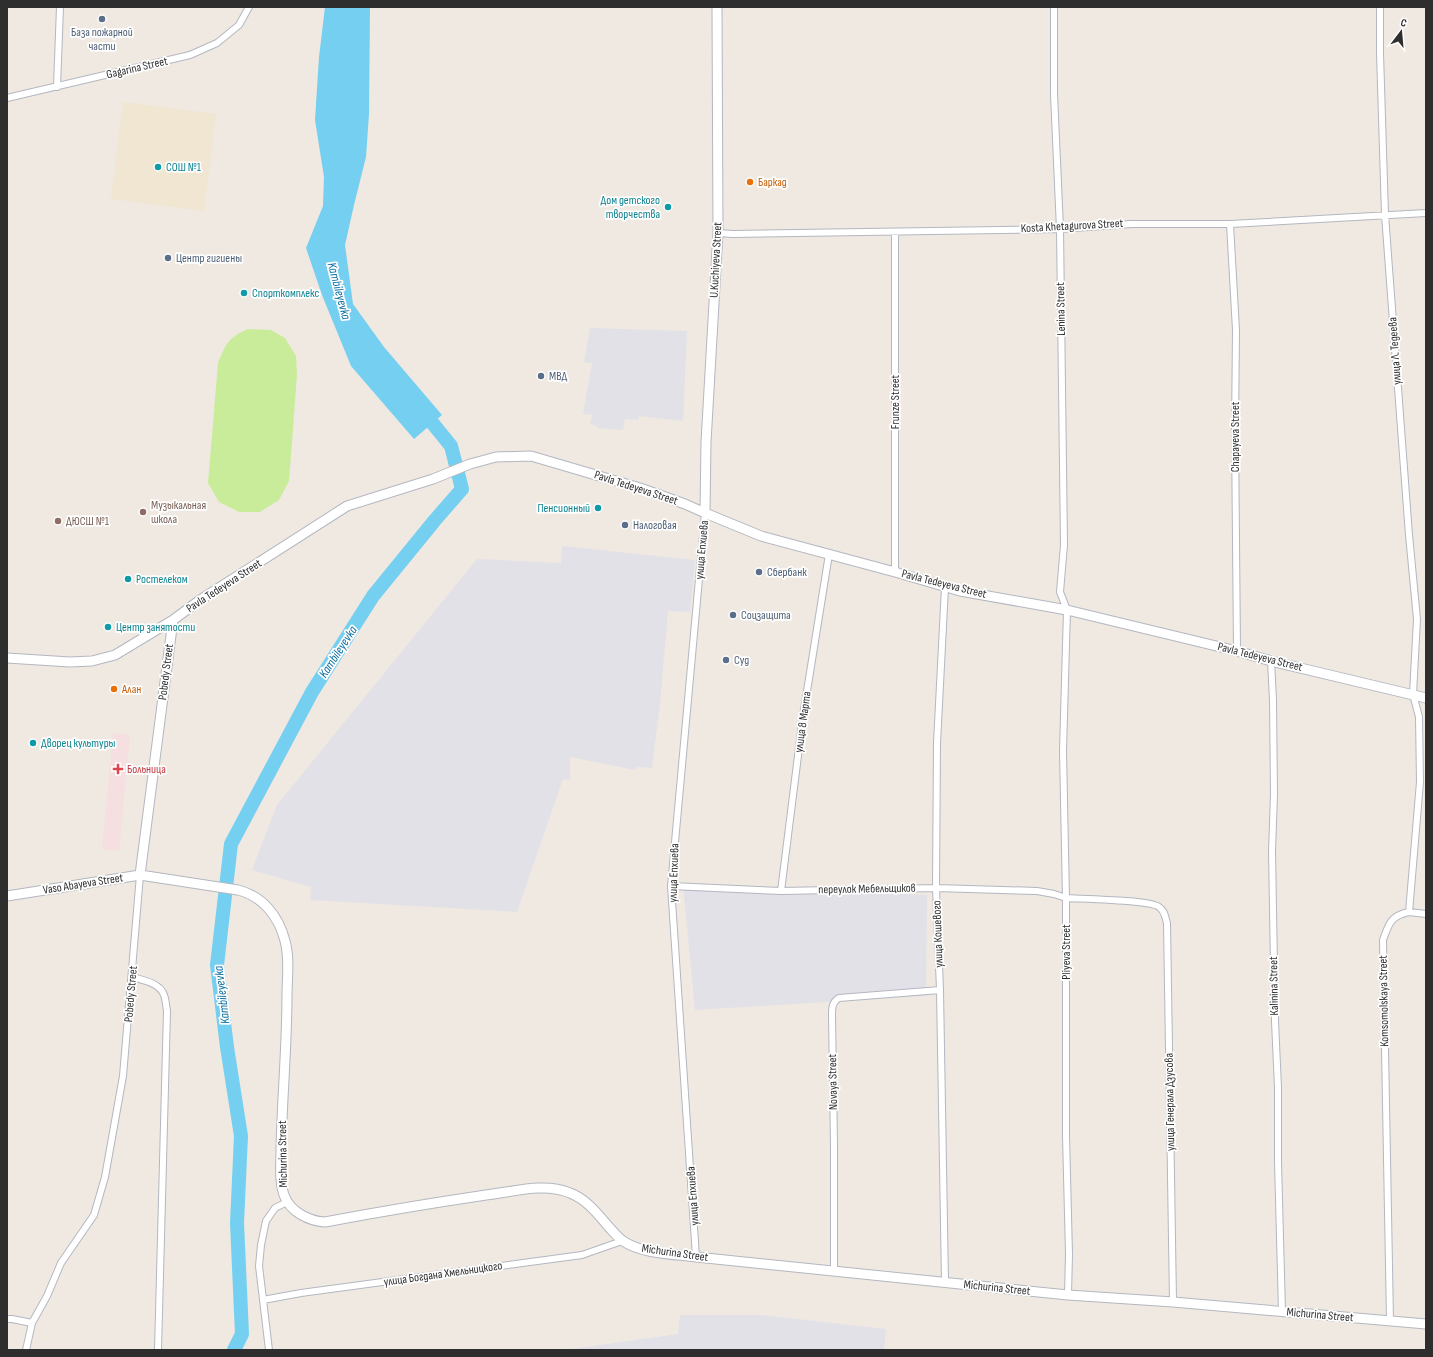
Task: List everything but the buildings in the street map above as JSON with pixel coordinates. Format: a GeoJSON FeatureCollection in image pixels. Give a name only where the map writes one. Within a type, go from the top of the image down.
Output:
{"type":"FeatureCollection","features":[{"type":"Feature","properties":{"kind":"street"},"geometry":{"type":"LineString","coordinates":[[56,87],[60,7]]}},
{"type":"Feature","properties":{"kind":"street","name":"Gagarina Street"},"geometry":{"type":"LineString","coordinates":[[7,98],[190,55],[217,43],[239,25],[249,7]]}},
{"type":"Feature","properties":{"kind":"street","name":"U.Kuchiyeva Street"},"geometry":{"type":"LineString","coordinates":[[705,513],[706,442],[718,233],[717,7]]}},
{"type":"Feature","properties":{"kind":"street","name":"Lenina Street"},"geometry":{"type":"LineString","coordinates":[[1054,7],[1054,94],[1060,229],[1064,545],[1060,592],[1066,610]]}},
{"type":"Feature","properties":{"kind":"street","name":"улица Л. Тедеева"},"geometry":{"type":"LineString","coordinates":[[1380,7],[1385,215],[1409,534],[1417,619],[1413,694]]}},
{"type":"Feature","properties":{"kind":"street","name":"Kosta Khetagurova Street"},"geometry":{"type":"LineString","coordinates":[[718,233],[1060,229],[1131,224],[1230,224],[1426,213]]}},
{"type":"Feature","properties":{"kind":"street","name":"Chapayeva Street"},"geometry":{"type":"LineString","coordinates":[[1230,224],[1236,330],[1235,431],[1237,651]]}},
{"type":"Feature","properties":{"kind":"street","name":"Frunze Street"},"geometry":{"type":"LineString","coordinates":[[895,232],[895,572]]}},
{"type":"Feature","properties":{"kind":"street","name":"Pavla Tedeyeva Street"},"geometry":{"type":"LineString","coordinates":[[7,658],[70,662],[92,661],[114,656],[173,620],[200,600],[348,506],[433,479],[470,464],[496,457],[531,456],[640,488],[685,504],[761,536],[945,587],[1066,610],[1426,698]]}},
{"type":"Feature","properties":{"kind":"street","name":"улица Епхиева"},"geometry":{"type":"LineString","coordinates":[[696,1257],[671,886],[705,513]]}},
{"type":"Feature","properties":{"kind":"street","name":"улица 8 Марта"},"geometry":{"type":"LineString","coordinates":[[781,891],[803,716],[829,554]]}},
{"type":"Feature","properties":{"kind":"street","name":"улица Кошевого"},"geometry":{"type":"LineString","coordinates":[[945,587],[937,743],[936,888],[940,990],[945,1282]]}},
{"type":"Feature","properties":{"kind":"street","name":"Pliyeva Street"},"geometry":{"type":"LineString","coordinates":[[1066,610],[1063,751],[1066,898],[1066,1136],[1069,1254],[1068,1295]]}},
{"type":"Feature","properties":{"kind":"street","name":"Pobedy Street"},"geometry":{"type":"LineString","coordinates":[[26,1350],[32,1323],[47,1296],[61,1263],[94,1215],[101,1194],[123,1076],[140,875],[173,620]]}},
{"type":"Feature","properties":{"kind":"street","name":"Kalinina Street"},"geometry":{"type":"LineString","coordinates":[[1271,661],[1274,794],[1272,852],[1274,998],[1282,1312]]}},
{"type":"Feature","properties":{"kind":"street"},"geometry":{"type":"LineString","coordinates":[[1413,694],[1419,717],[1420,782],[1409,912],[1426,914]]}},
{"type":"Feature","properties":{"kind":"street","name":"Vaso Abayeva Street"},"geometry":{"type":"LineString","coordinates":[[7,896],[140,875],[238,890]]}},
{"type":"Feature","properties":{"kind":"street","name":"переулок Мебельщиков"},"geometry":{"type":"LineString","coordinates":[[671,886],[781,891],[936,888],[1038,891],[1066,898],[1143,903],[1158,906]]}},
{"type":"Feature","properties":{"kind":"street","name":"Michurina Street"},"geometry":{"type":"LineString","coordinates":[[238,890],[258,898],[270,910],[280,925],[286,942],[287,1018],[282,1120],[281,1181],[284,1196],[287,1202],[300,1215],[315,1221],[325,1222],[456,1199],[529,1189],[552,1188],[570,1193],[585,1201],[596,1211],[622,1241],[632,1247],[642,1250],[696,1257],[1068,1295],[1173,1302],[1426,1324]]}},
{"type":"Feature","properties":{"kind":"street","name":"улица Генерала Дзусова"},"geometry":{"type":"LineString","coordinates":[[1158,906],[1164,911],[1167,923],[1173,1302]]}},
{"type":"Feature","properties":{"kind":"street","name":"Komsomolskaya Street"},"geometry":{"type":"LineString","coordinates":[[1390,1321],[1383,940],[1389,925],[1398,915],[1409,912]]}},
{"type":"Feature","properties":{"kind":"street"},"geometry":{"type":"LineString","coordinates":[[132,977],[149,982],[158,987],[164,994],[167,1011],[158,1350]]}},
{"type":"Feature","properties":{"kind":"street","name":"Novaya Street"},"geometry":{"type":"LineString","coordinates":[[834,1271],[832,1006],[835,1000],[839,998],[940,990]]}},
{"type":"Feature","properties":{"kind":"street"},"geometry":{"type":"LineString","coordinates":[[269,1350],[258,1266],[266,1221],[275,1208],[287,1202]]}},
{"type":"Feature","properties":{"kind":"street","name":"улица Богдана Хмельницкого"},"geometry":{"type":"LineString","coordinates":[[263,1300],[301,1293],[582,1255],[622,1241]]}},
{"type":"Feature","properties":{"kind":"street"},"geometry":{"type":"LineString","coordinates":[[7,1319],[32,1323]]}},
{"type":"Feature","properties":{"kind":"shaded area"},"geometry":{"type":"Polygon","coordinates":[[[123,102],[216,114],[204,211],[111,199],[123,102]]]}},
{"type":"Feature","properties":{"kind":"shaded area"},"geometry":{"type":"Polygon","coordinates":[[[590,328],[687,331],[683,421],[639,416],[638,420],[625,419],[623,430],[598,428],[597,426],[590,424],[592,415],[583,414],[592,363],[584,362],[590,328]]]}},
{"type":"Feature","properties":{"kind":"shaded area"},"geometry":{"type":"Polygon","coordinates":[[[562,546],[695,560],[690,612],[668,611],[660,703],[652,768],[637,767],[635,770],[570,757],[570,780],[563,779],[517,912],[310,900],[311,887],[252,870],[277,805],[477,559],[561,563],[562,546]]]}},
{"type":"Feature","properties":{"kind":"shaded area","name":"Больница"},"geometry":{"type":"Polygon","coordinates":[[[113,733],[130,735],[119,851],[102,849],[113,733]]]}},
{"type":"Feature","properties":{"kind":"shaded area"},"geometry":{"type":"Polygon","coordinates":[[[683,886],[927,895],[926,996],[695,1010],[683,886]]]}},
{"type":"Feature","properties":{"kind":"shaded area"},"geometry":{"type":"Polygon","coordinates":[[[680,1315],[761,1315],[886,1329],[884,1350],[564,1350],[678,1334],[680,1315]]]}},
{"type":"Feature","properties":{"kind":"green space"},"geometry":{"type":"Polygon","coordinates":[[[248,329],[271,330],[285,338],[296,356],[297,375],[289,481],[279,500],[260,512],[239,512],[219,502],[208,483],[218,363],[228,342],[236,335],[248,329]]]}},
{"type":"Feature","properties":{"kind":"water"},"geometry":{"type":"Polygon","coordinates":[[[325,7],[370,7],[369,114],[366,157],[345,245],[353,304],[384,347],[442,415],[414,439],[351,366],[322,295],[306,248],[323,206],[324,177],[315,120],[319,57],[325,7]]]}},
{"type":"Feature","properties":{"kind":"waterway","name":"Kambileyevka"},"geometry":{"type":"LineString","coordinates":[[234,1350],[242,1334],[237,1223],[241,1136],[227,1047],[217,965],[231,844],[312,692],[373,596],[462,489],[451,446],[421,409]]}},
{"type":"Feature","properties":{"kind":"place","name":"База пожарной части"},"geometry":{"type":"Point","coordinates":[102,19]}},
{"type":"Feature","properties":{"kind":"place","name":"СОШ №1"},"geometry":{"type":"Point","coordinates":[158,167]}},
{"type":"Feature","properties":{"kind":"place","name":"Баркад"},"geometry":{"type":"Point","coordinates":[750,182]}},
{"type":"Feature","properties":{"kind":"place","name":"Дом детского творчества"},"geometry":{"type":"Point","coordinates":[668,207]}},
{"type":"Feature","properties":{"kind":"place","name":"Центр гигиены"},"geometry":{"type":"Point","coordinates":[168,258]}},
{"type":"Feature","properties":{"kind":"place","name":"Спорткомплекс"},"geometry":{"type":"Point","coordinates":[244,293]}},
{"type":"Feature","properties":{"kind":"place","name":"МВД"},"geometry":{"type":"Point","coordinates":[541,376]}},
{"type":"Feature","properties":{"kind":"place","name":"Пенсионный"},"geometry":{"type":"Point","coordinates":[598,508]}},
{"type":"Feature","properties":{"kind":"place","name":"Музыкальная школа"},"geometry":{"type":"Point","coordinates":[143,512]}},
{"type":"Feature","properties":{"kind":"place","name":"ДЮСШ №1"},"geometry":{"type":"Point","coordinates":[58,521]}},
{"type":"Feature","properties":{"kind":"place","name":"Налоговая"},"geometry":{"type":"Point","coordinates":[625,525]}},
{"type":"Feature","properties":{"kind":"place","name":"Сбербанк"},"geometry":{"type":"Point","coordinates":[759,572]}},
{"type":"Feature","properties":{"kind":"place","name":"Ростелеком"},"geometry":{"type":"Point","coordinates":[128,579]}},
{"type":"Feature","properties":{"kind":"place","name":"Соцзащита"},"geometry":{"type":"Point","coordinates":[733,615]}},
{"type":"Feature","properties":{"kind":"place","name":"Центр занятости"},"geometry":{"type":"Point","coordinates":[108,627]}},
{"type":"Feature","properties":{"kind":"place","name":"Суд"},"geometry":{"type":"Point","coordinates":[726,660]}},
{"type":"Feature","properties":{"kind":"place","name":"Алан"},"geometry":{"type":"Point","coordinates":[114,689]}},
{"type":"Feature","properties":{"kind":"place","name":"Дворец культуры"},"geometry":{"type":"Point","coordinates":[33,743]}},
{"type":"Feature","properties":{"kind":"place","name":"Больница"},"geometry":{"type":"Point","coordinates":[118,769]}}]}
